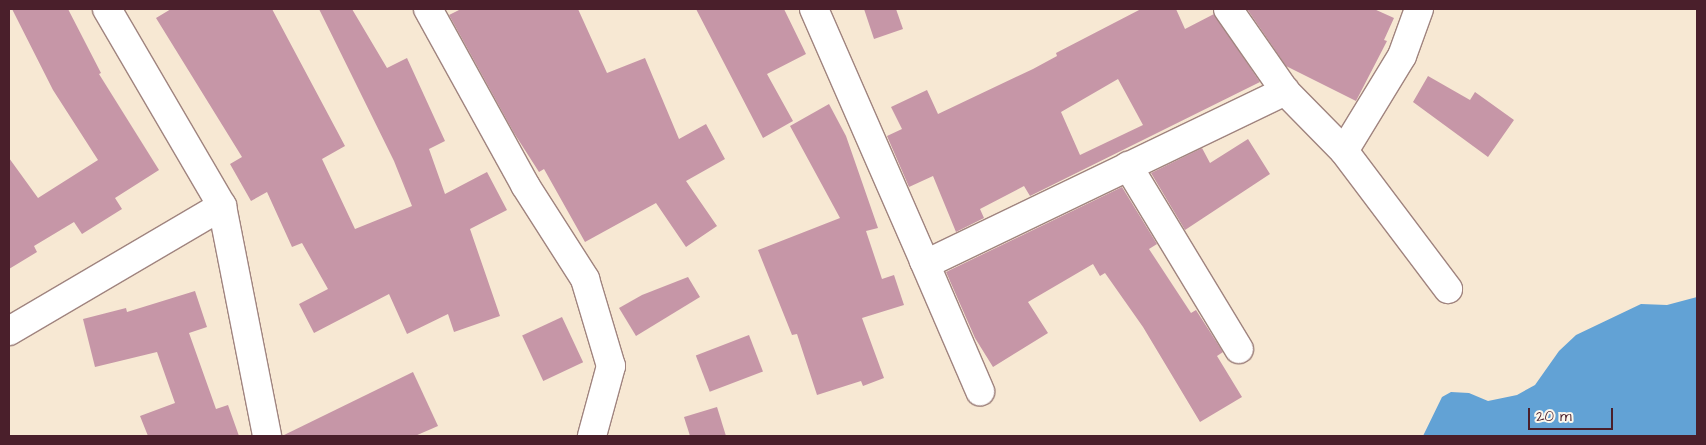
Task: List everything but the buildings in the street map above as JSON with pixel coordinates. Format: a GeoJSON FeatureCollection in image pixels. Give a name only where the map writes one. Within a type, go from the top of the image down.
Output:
{"type":"FeatureCollection","features":[{"type":"Feature","properties":{"kind":"street"},"geometry":{"type":"LineString","coordinates":[[107,9],[222,206],[267,436]]}},
{"type":"Feature","properties":{"kind":"street"},"geometry":{"type":"LineString","coordinates":[[428,9],[525,185],[585,279],[611,366],[592,436]]}},
{"type":"Feature","properties":{"kind":"street"},"geometry":{"type":"LineString","coordinates":[[814,9],[980,391]]}},
{"type":"Feature","properties":{"kind":"street"},"geometry":{"type":"LineString","coordinates":[[1228,9],[1285,91],[1344,151],[1448,289]]}},
{"type":"Feature","properties":{"kind":"street"},"geometry":{"type":"LineString","coordinates":[[1344,151],[1402,56],[1419,9]]}},
{"type":"Feature","properties":{"kind":"street"},"geometry":{"type":"LineString","coordinates":[[924,261],[934,260],[1285,91]]}},
{"type":"Feature","properties":{"kind":"street"},"geometry":{"type":"LineString","coordinates":[[1128,166],[1239,349]]}},
{"type":"Feature","properties":{"kind":"street"},"geometry":{"type":"LineString","coordinates":[[9,330],[222,206]]}},
{"type":"Feature","properties":{"kind":"water"},"geometry":{"type":"Polygon","coordinates":[[[1697,297],[1697,436],[1423,436],[1442,397],[1451,392],[1469,393],[1488,401],[1517,395],[1535,385],[1559,351],[1576,335],[1641,304],[1667,305],[1697,297]]]}}]}
